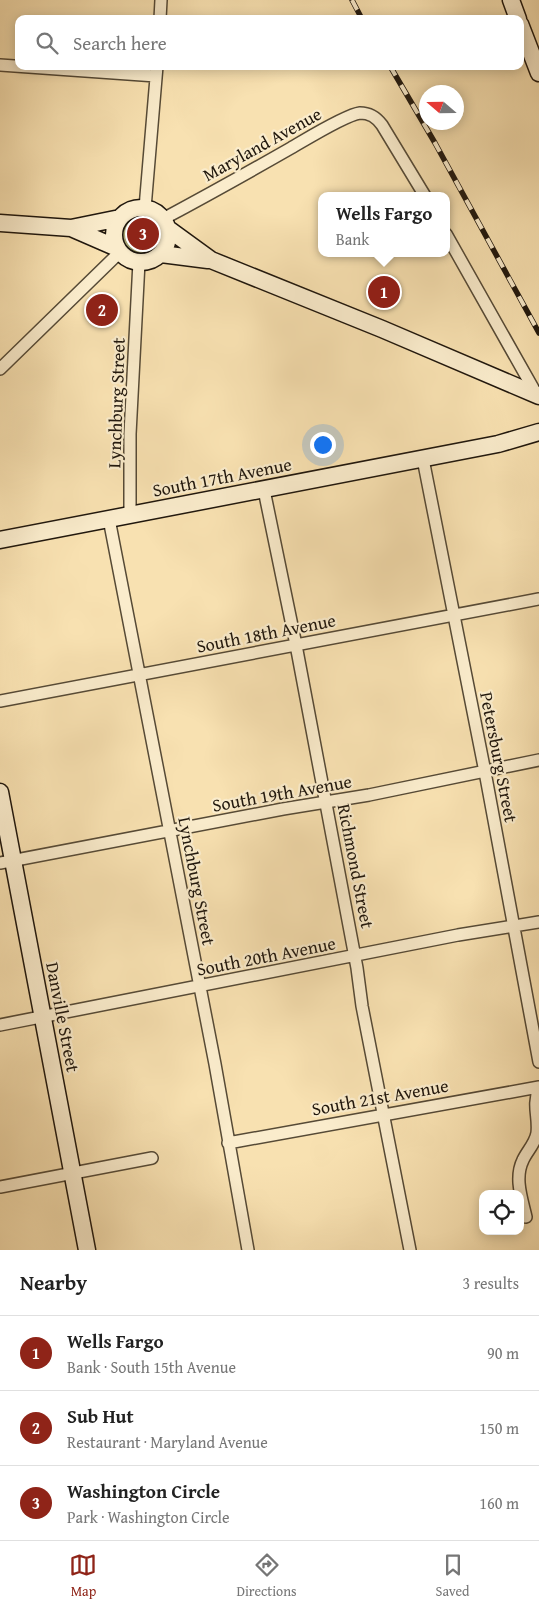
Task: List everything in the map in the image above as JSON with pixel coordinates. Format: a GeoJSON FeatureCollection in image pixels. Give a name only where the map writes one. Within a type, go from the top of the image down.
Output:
{"type":"FeatureCollection","features":[{"type":"Feature","properties":{"kind":"street"},"geometry":{"type":"LineString","coordinates":[[160,15],[161,0]]}},
{"type":"Feature","properties":{"kind":"street"},"geometry":{"type":"LineString","coordinates":[[511,0],[517,15]]}},
{"type":"Feature","properties":{"kind":"street"},"geometry":{"type":"LineString","coordinates":[[524,34],[539,72]]}},
{"type":"Feature","properties":{"kind":"street"},"geometry":{"type":"LineString","coordinates":[[0,66],[15,66]]}},
{"type":"Feature","properties":{"kind":"street"},"geometry":{"type":"LineString","coordinates":[[125,70],[156,71],[144,208]]}},
{"type":"Feature","properties":{"kind":"street","name":"Maryland Avenue"},"geometry":{"type":"LineString","coordinates":[[165,224],[316,134],[353,115],[361,113],[371,115],[380,122],[423,192]]}},
{"type":"Feature","properties":{"kind":"street"},"geometry":{"type":"LineString","coordinates":[[118,250],[114,232],[120,218],[127,212],[144,208],[158,214],[165,224],[211,260]]}},
{"type":"Feature","properties":{"kind":"street"},"geometry":{"type":"LineString","coordinates":[[0,223],[71,228],[120,218]]}},
{"type":"Feature","properties":{"kind":"street"},"geometry":{"type":"LineString","coordinates":[[71,228],[118,250],[125,257],[139,262],[151,261],[161,254],[168,238],[165,224]]}},
{"type":"Feature","properties":{"kind":"street"},"geometry":{"type":"LineString","coordinates":[[450,241],[538,396]]}},
{"type":"Feature","properties":{"kind":"street"},"geometry":{"type":"LineString","coordinates":[[0,369],[118,250]]}},
{"type":"Feature","properties":{"kind":"street"},"geometry":{"type":"LineString","coordinates":[[161,254],[211,260],[382,329],[538,396]]}},
{"type":"Feature","properties":{"kind":"street","name":"Lynchburg Street"},"geometry":{"type":"LineString","coordinates":[[130,515],[130,434],[139,262]]}},
{"type":"Feature","properties":{"kind":"street","name":"South 17th Avenue"},"geometry":{"type":"LineString","coordinates":[[0,540],[498,444],[539,432]]}},
{"type":"Feature","properties":{"kind":"street","name":"Petersburg Street"},"geometry":{"type":"LineString","coordinates":[[423,459],[485,772],[539,1062]]}},
{"type":"Feature","properties":{"kind":"street","name":"Richmond Street"},"geometry":{"type":"LineString","coordinates":[[264,490],[296,645],[355,957],[362,1006],[410,1250]]}},
{"type":"Feature","properties":{"kind":"street","name":"Lynchburg Street"},"geometry":{"type":"LineString","coordinates":[[109,519],[200,987],[248,1250]]}},
{"type":"Feature","properties":{"kind":"street","name":"South 18th Avenue"},"geometry":{"type":"LineString","coordinates":[[0,701],[539,599]]}},
{"type":"Feature","properties":{"kind":"street","name":"South 19th Avenue"},"geometry":{"type":"LineString","coordinates":[[6,861],[369,795],[539,760]]}},
{"type":"Feature","properties":{"kind":"street","name":"Danville Street"},"geometry":{"type":"LineString","coordinates":[[0,792],[6,861],[43,1016],[87,1250]]}},
{"type":"Feature","properties":{"kind":"street","name":"South 20th Avenue"},"geometry":{"type":"LineString","coordinates":[[0,1025],[355,957],[458,935],[539,922]]}},
{"type":"Feature","properties":{"kind":"street"},"geometry":{"type":"LineString","coordinates":[[526,1217],[518,1180],[523,1159],[537,1135],[538,1124],[535,1103],[539,1087]]}},
{"type":"Feature","properties":{"kind":"street","name":"South 21st Avenue"},"geometry":{"type":"LineString","coordinates":[[228,1143],[539,1087]]}},
{"type":"Feature","properties":{"kind":"street"},"geometry":{"type":"LineString","coordinates":[[0,1187],[152,1158]]}},
{"type":"Feature","properties":{"kind":"shaded area"},"geometry":{"type":"Polygon","coordinates":[[[146,212],[158,218],[163,225],[163,243],[158,250],[151,255],[138,256],[130,253],[123,246],[120,230],[123,222],[130,215],[146,212]]]}},
{"type":"Feature","properties":{"kind":"railway"},"geometry":{"type":"LineString","coordinates":[[352,0],[360,15]]}},
{"type":"Feature","properties":{"kind":"railway"},"geometry":{"type":"LineString","coordinates":[[392,70],[435,143],[539,333]]}},
{"type":"Feature","properties":{"kind":"place","name":"Washington Circle"},"geometry":{"type":"Point","coordinates":[143,234]}},
{"type":"Feature","properties":{"kind":"place","name":"Wells Fargo"},"geometry":{"type":"Point","coordinates":[384,292]}},
{"type":"Feature","properties":{"kind":"place","name":"Sub Hut"},"geometry":{"type":"Point","coordinates":[102,310]}}]}
